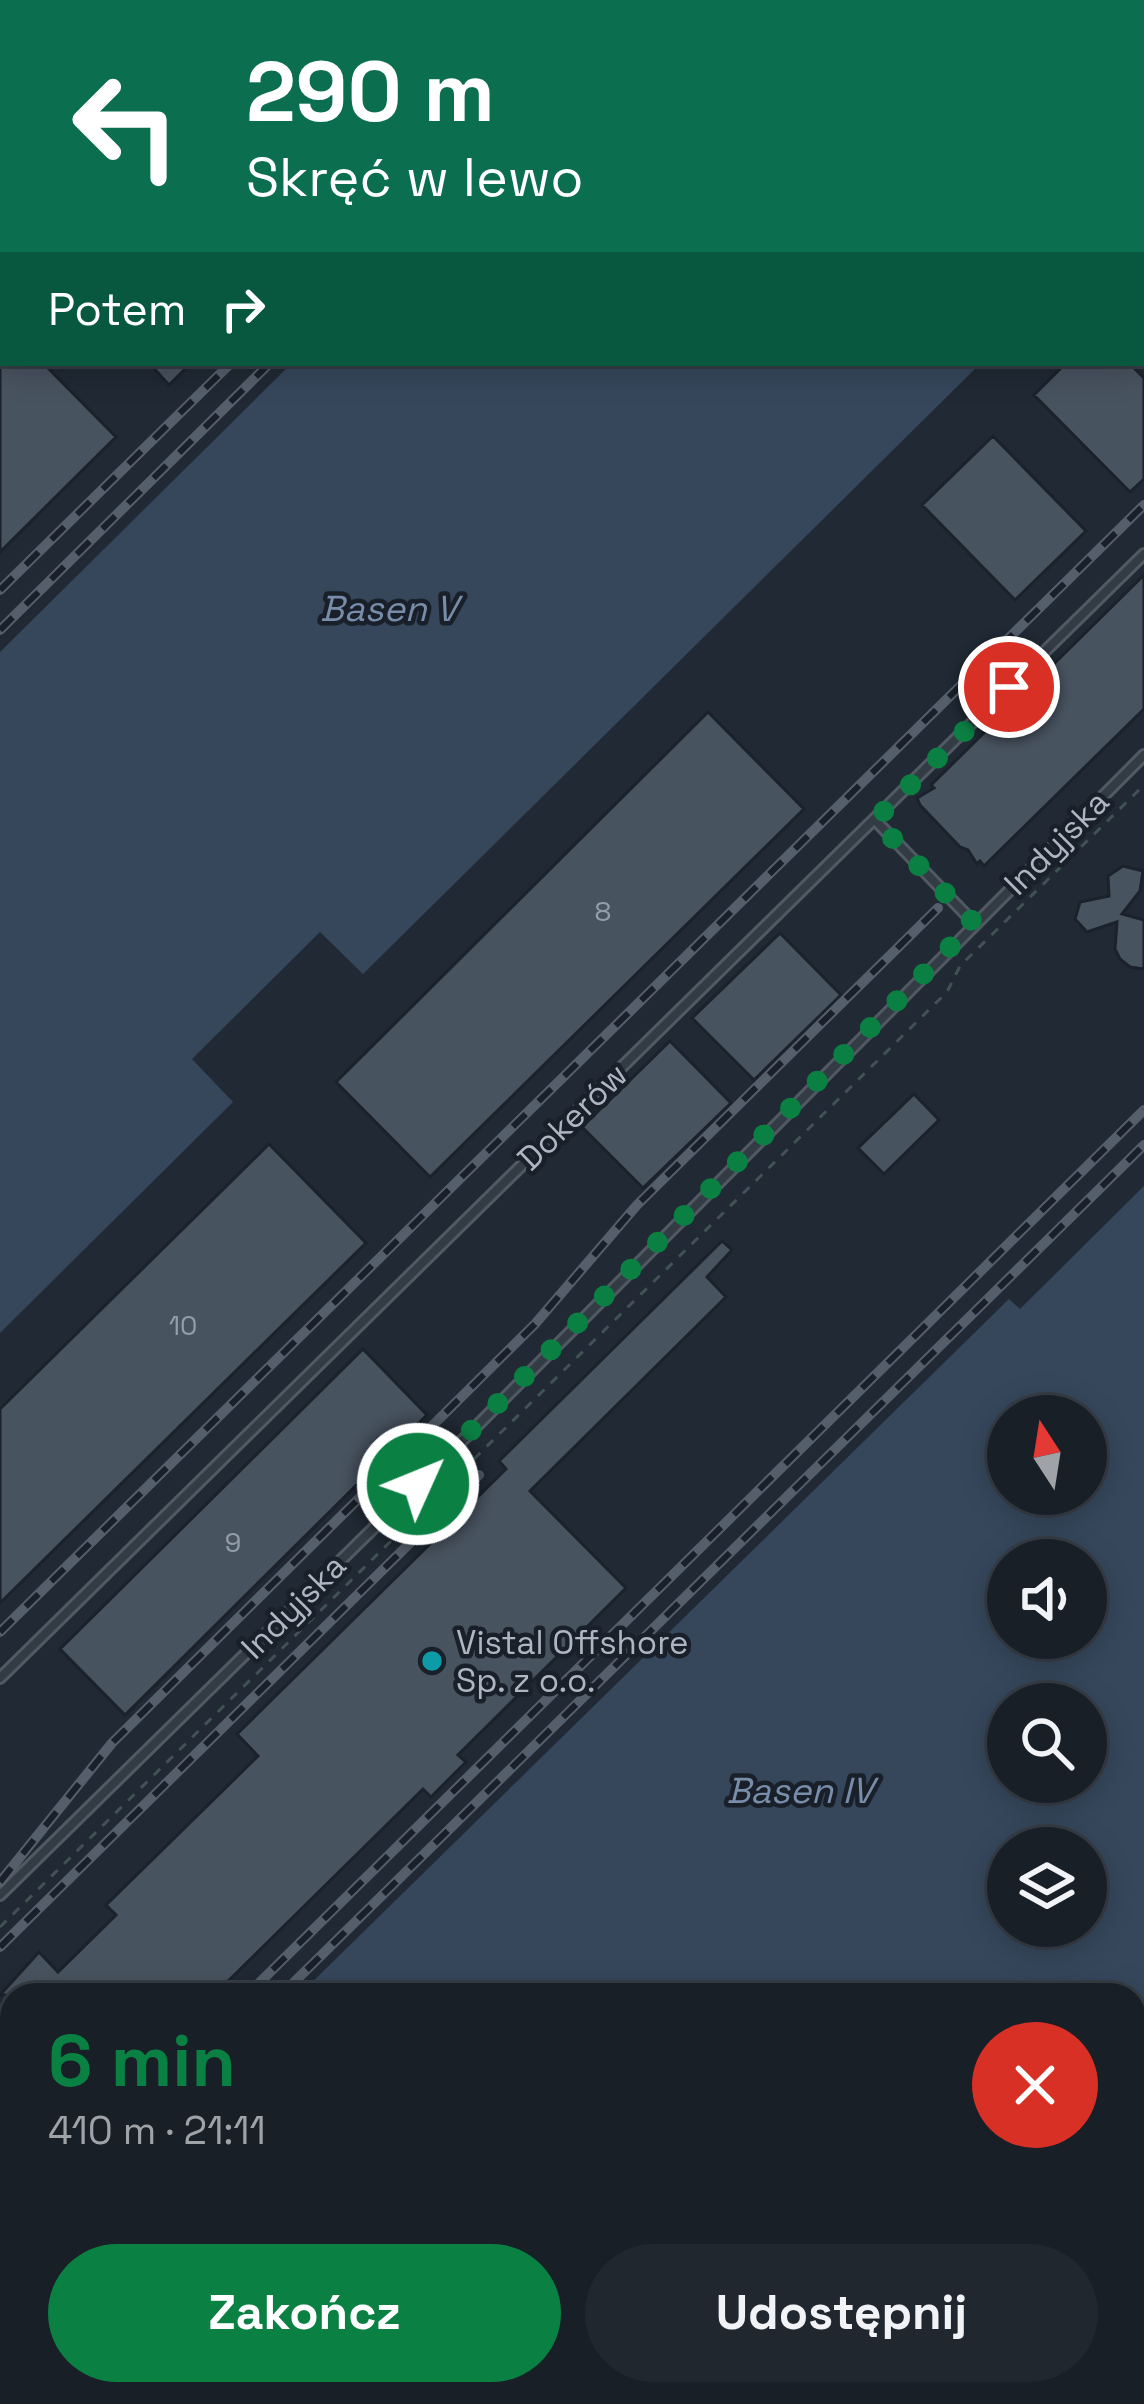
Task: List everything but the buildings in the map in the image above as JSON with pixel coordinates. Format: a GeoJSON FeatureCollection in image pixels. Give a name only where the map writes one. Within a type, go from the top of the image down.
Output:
{"type":"FeatureCollection","features":[{"type":"Feature","properties":{"kind":"lane","name":"Dokerów"},"geometry":{"type":"LineString","coordinates":[[0,1678],[1144,554]]}},
{"type":"Feature","properties":{"kind":"lane","name":"Indyjska"},"geometry":{"type":"LineString","coordinates":[[0,1894],[447,1456],[1144,755]]}},
{"type":"Feature","properties":{"kind":"lane"},"geometry":{"type":"LineString","coordinates":[[875,820],[974,923]]}},
{"type":"Feature","properties":{"kind":"path"},"geometry":{"type":"LineString","coordinates":[[0,1927],[931,1009],[947,992],[960,966],[1144,785]]}},
{"type":"Feature","properties":{"kind":"water","name":"Basen V"},"geometry":{"type":"Polygon","coordinates":[[[289,366],[978,366],[363,974],[320,932],[192,1059],[233,1102],[0,1333],[0,652],[289,366]]]}},
{"type":"Feature","properties":{"kind":"water","name":"Basen IV"},"geometry":{"type":"Polygon","coordinates":[[[1144,1186],[1144,1983],[311,1983],[1009,1299],[1020,1309],[1144,1186]]]}},
{"type":"Feature","properties":{"kind":"railway"},"geometry":{"type":"LineString","coordinates":[[0,590],[228,366]]}},
{"type":"Feature","properties":{"kind":"railway"},"geometry":{"type":"LineString","coordinates":[[0,630],[267,366]]}},
{"type":"Feature","properties":{"kind":"railway"},"geometry":{"type":"LineString","coordinates":[[0,1632],[1144,505]]}},
{"type":"Feature","properties":{"kind":"railway"},"geometry":{"type":"LineString","coordinates":[[0,1882],[112,1743],[535,1324],[637,1205],[938,908]]}},
{"type":"Feature","properties":{"kind":"railway"},"geometry":{"type":"LineString","coordinates":[[259,1983],[1144,1110]]}},
{"type":"Feature","properties":{"kind":"railway"},"geometry":{"type":"LineString","coordinates":[[293,1983],[1144,1145]]}},
{"type":"Feature","properties":{"kind":"railway"},"geometry":{"type":"LineString","coordinates":[[0,1947],[479,1475]]}},
{"type":"Feature","properties":{"kind":"place","name":"Vistal Offshore Sp. z o.o."},"geometry":{"type":"Point","coordinates":[432,1661]}},
{"type":"Feature","properties":{"kind":"route"},"geometry":{"type":"LineString","coordinates":[[418,1484],[974,923],[875,820],[1009,687]]}}]}
